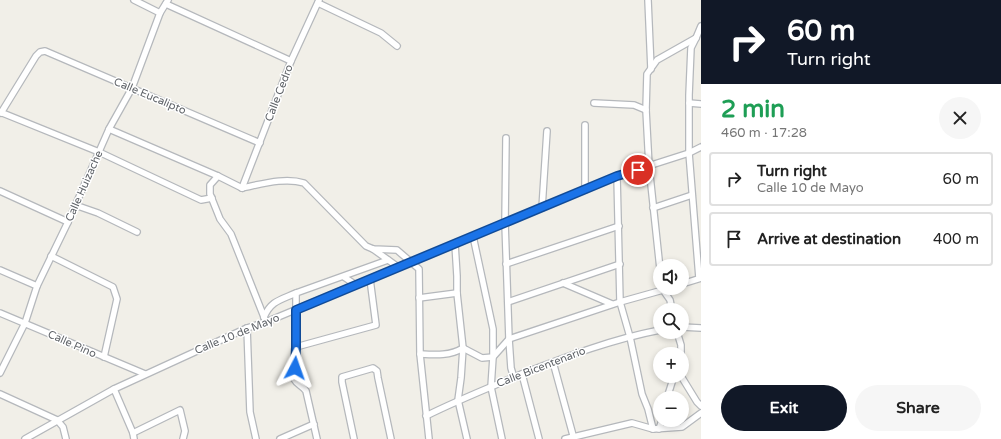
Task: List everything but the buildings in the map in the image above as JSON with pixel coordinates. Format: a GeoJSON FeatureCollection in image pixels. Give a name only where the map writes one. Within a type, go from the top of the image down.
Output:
{"type":"FeatureCollection","features":[{"type":"Feature","properties":{"kind":"street"},"geometry":{"type":"LineString","coordinates":[[134,0],[160,13]]}},
{"type":"Feature","properties":{"kind":"street"},"geometry":{"type":"LineString","coordinates":[[648,0],[651,69]]}},
{"type":"Feature","properties":{"kind":"street"},"geometry":{"type":"LineString","coordinates":[[167,2],[291,61]]}},
{"type":"Feature","properties":{"kind":"street","name":"Calle Huizache"},"geometry":{"type":"LineString","coordinates":[[0,373],[25,322],[37,286],[68,222],[109,129],[132,88],[160,13],[167,2]]}},
{"type":"Feature","properties":{"kind":"street"},"geometry":{"type":"LineString","coordinates":[[318,2],[381,33],[397,46]]}},
{"type":"Feature","properties":{"kind":"street","name":"Calle Cedro"},"geometry":{"type":"LineString","coordinates":[[242,188],[291,61],[318,2]]}},
{"type":"Feature","properties":{"kind":"street"},"geometry":{"type":"LineString","coordinates":[[689,282],[700,278],[689,154],[688,104],[690,53],[701,26]]}},
{"type":"Feature","properties":{"kind":"street"},"geometry":{"type":"LineString","coordinates":[[659,259],[649,166],[646,110],[647,74],[657,60],[696,38]]}},
{"type":"Feature","properties":{"kind":"street","name":"Calle Eucalipto"},"geometry":{"type":"LineString","coordinates":[[0,113],[36,56],[40,52],[45,51],[260,143]]}},
{"type":"Feature","properties":{"kind":"street"},"geometry":{"type":"LineString","coordinates":[[594,103],[634,105],[646,110]]}},
{"type":"Feature","properties":{"kind":"street"},"geometry":{"type":"LineString","coordinates":[[688,104],[701,104]]}},
{"type":"Feature","properties":{"kind":"street"},"geometry":{"type":"LineString","coordinates":[[0,113],[99,152],[201,200],[212,198]]}},
{"type":"Feature","properties":{"kind":"street"},"geometry":{"type":"LineString","coordinates":[[585,125],[585,190]]}},
{"type":"Feature","properties":{"kind":"street"},"geometry":{"type":"LineString","coordinates":[[109,129],[218,176],[242,188],[294,180],[304,183],[366,246],[373,249],[398,267]]}},
{"type":"Feature","properties":{"kind":"street"},"geometry":{"type":"LineString","coordinates":[[542,208],[547,131]]}},
{"type":"Feature","properties":{"kind":"street"},"geometry":{"type":"LineString","coordinates":[[506,138],[506,264],[509,340],[511,368],[514,378]]}},
{"type":"Feature","properties":{"kind":"street","name":"Calle 10 de Mayo"},"geometry":{"type":"LineString","coordinates":[[25,439],[114,389],[265,320],[296,310],[617,176],[689,154],[701,147]]}},
{"type":"Feature","properties":{"kind":"street"},"geometry":{"type":"LineString","coordinates":[[218,176],[210,185],[212,198],[220,219],[231,234],[265,320]]}},
{"type":"Feature","properties":{"kind":"street"},"geometry":{"type":"LineString","coordinates":[[617,176],[620,302],[630,337],[642,394],[656,429]]}},
{"type":"Feature","properties":{"kind":"street"},"geometry":{"type":"LineString","coordinates":[[0,191],[68,222]]}},
{"type":"Feature","properties":{"kind":"street"},"geometry":{"type":"LineString","coordinates":[[653,208],[692,195]]}},
{"type":"Feature","properties":{"kind":"street"},"geometry":{"type":"LineString","coordinates":[[75,205],[98,213],[137,232]]}},
{"type":"Feature","properties":{"kind":"street"},"geometry":{"type":"LineString","coordinates":[[506,264],[619,226]]}},
{"type":"Feature","properties":{"kind":"street"},"geometry":{"type":"LineString","coordinates":[[473,236],[493,329],[491,386],[502,439]]}},
{"type":"Feature","properties":{"kind":"street"},"geometry":{"type":"LineString","coordinates":[[455,244],[457,293],[463,348],[458,400],[467,439]]}},
{"type":"Feature","properties":{"kind":"street"},"geometry":{"type":"LineString","coordinates":[[373,249],[397,250],[419,269],[420,354],[429,439]]}},
{"type":"Feature","properties":{"kind":"street"},"geometry":{"type":"LineString","coordinates":[[52,256],[113,287],[117,299],[104,357]]}},
{"type":"Feature","properties":{"kind":"street"},"geometry":{"type":"LineString","coordinates":[[265,320],[268,307],[276,301],[388,260]]}},
{"type":"Feature","properties":{"kind":"street"},"geometry":{"type":"LineString","coordinates":[[508,302],[620,264]]}},
{"type":"Feature","properties":{"kind":"street"},"geometry":{"type":"LineString","coordinates":[[0,270],[37,286]]}},
{"type":"Feature","properties":{"kind":"street"},"geometry":{"type":"LineString","coordinates":[[344,277],[356,285]]}},
{"type":"Feature","properties":{"kind":"street"},"geometry":{"type":"LineString","coordinates":[[296,347],[376,325],[370,279]]}},
{"type":"Feature","properties":{"kind":"street"},"geometry":{"type":"LineString","coordinates":[[563,283],[612,304]]}},
{"type":"Feature","properties":{"kind":"street"},"geometry":{"type":"LineString","coordinates":[[463,348],[482,358],[493,357],[509,340],[612,304],[653,292]]}},
{"type":"Feature","properties":{"kind":"street"},"geometry":{"type":"LineString","coordinates":[[296,293],[296,347],[294,379],[296,383],[304,387],[306,391],[317,439]]}},
{"type":"Feature","properties":{"kind":"street"},"geometry":{"type":"LineString","coordinates":[[419,298],[457,293]]}},
{"type":"Feature","properties":{"kind":"street","name":"Calle Pino"},"geometry":{"type":"LineString","coordinates":[[0,313],[25,322],[145,374]]}},
{"type":"Feature","properties":{"kind":"street"},"geometry":{"type":"LineString","coordinates":[[689,327],[701,328]]}},
{"type":"Feature","properties":{"kind":"street"},"geometry":{"type":"LineString","coordinates":[[247,328],[250,412],[256,439]]}},
{"type":"Feature","properties":{"kind":"street","name":"Calle Bicentenario"},"geometry":{"type":"LineString","coordinates":[[426,416],[458,400],[553,362],[591,348],[653,332]]}},
{"type":"Feature","properties":{"kind":"street"},"geometry":{"type":"LineString","coordinates":[[420,354],[444,355],[457,352],[463,348]]}},
{"type":"Feature","properties":{"kind":"street"},"geometry":{"type":"LineString","coordinates":[[553,362],[574,438]]}},
{"type":"Feature","properties":{"kind":"street"},"geometry":{"type":"LineString","coordinates":[[354,439],[342,377],[373,368],[376,371],[391,439]]}},
{"type":"Feature","properties":{"kind":"street"},"geometry":{"type":"LineString","coordinates":[[522,374],[538,439]]}},
{"type":"Feature","properties":{"kind":"street"},"geometry":{"type":"LineString","coordinates":[[686,383],[701,406]]}},
{"type":"Feature","properties":{"kind":"street"},"geometry":{"type":"LineString","coordinates":[[114,389],[134,436],[180,410],[185,431],[183,439]]}},
{"type":"Feature","properties":{"kind":"street"},"geometry":{"type":"LineString","coordinates":[[0,394],[57,420],[63,427],[66,439]]}},
{"type":"Feature","properties":{"kind":"street"},"geometry":{"type":"LineString","coordinates":[[565,439],[632,423],[656,429],[682,427],[701,413]]}},
{"type":"Feature","properties":{"kind":"street"},"geometry":{"type":"LineString","coordinates":[[280,439],[314,424]]}},
{"type":"Feature","properties":{"kind":"route"},"geometry":{"type":"LineString","coordinates":[[295,368],[296,310],[617,176],[638,170]]}}]}
